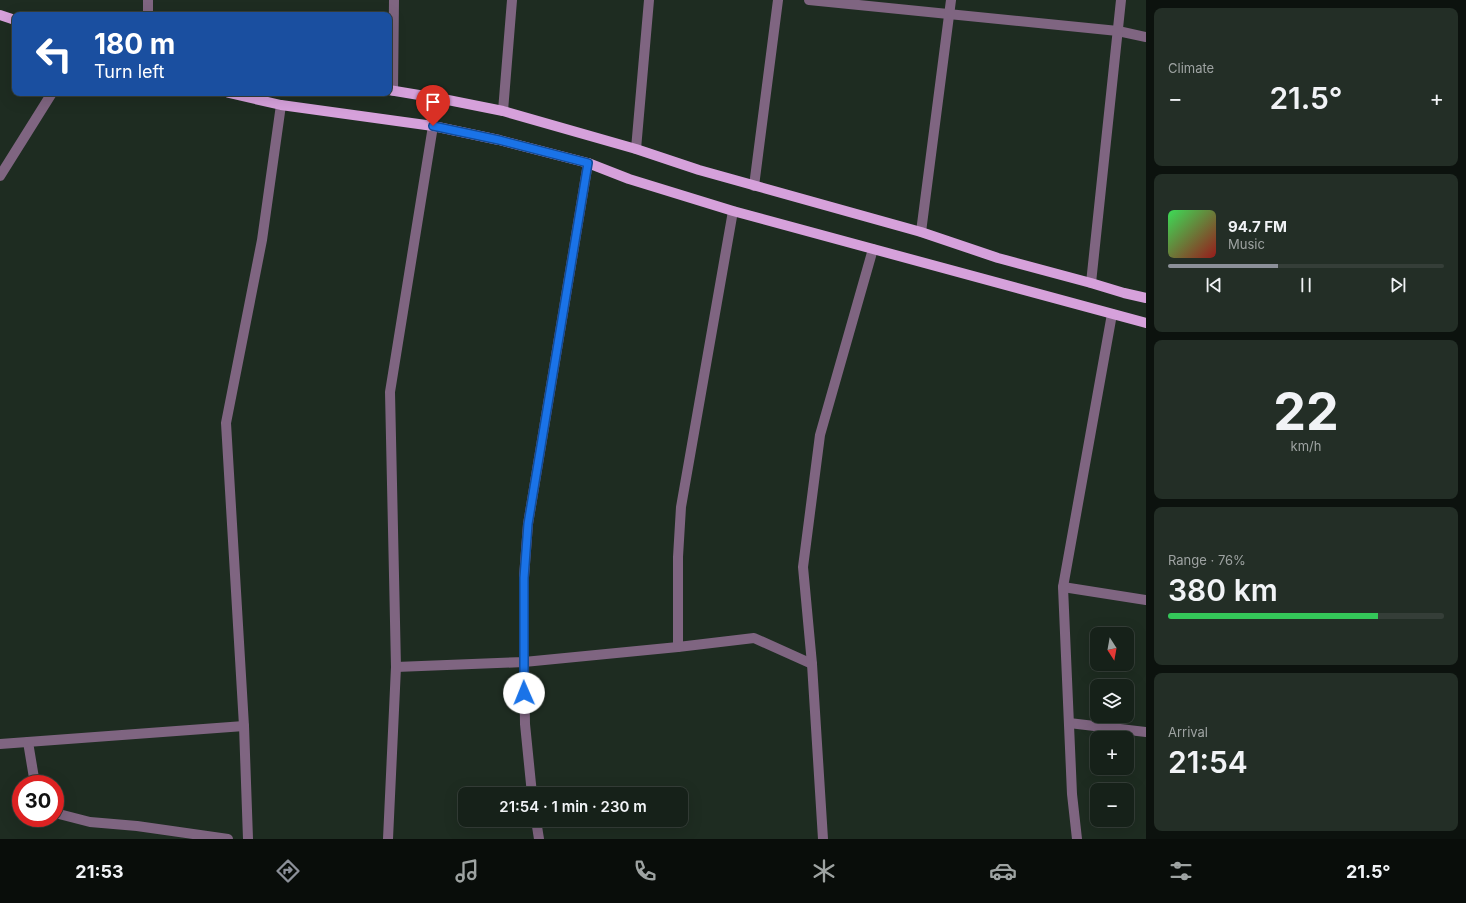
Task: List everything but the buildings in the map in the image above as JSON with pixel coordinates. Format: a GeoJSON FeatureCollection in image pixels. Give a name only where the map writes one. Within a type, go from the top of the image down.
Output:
{"type":"FeatureCollection","features":[{"type":"Feature","properties":{"kind":"main road"},"geometry":{"type":"LineString","coordinates":[[0,15],[12,19]]}},
{"type":"Feature","properties":{"kind":"main road"},"geometry":{"type":"LineString","coordinates":[[392,90],[503,111],[636,149],[754,186],[921,232],[998,258],[1091,282],[1124,294],[1146,298]]}},
{"type":"Feature","properties":{"kind":"main road"},"geometry":{"type":"LineString","coordinates":[[243,96],[281,104],[433,126],[499,140],[588,163],[630,179],[733,211],[1146,323]]}},
{"type":"Feature","properties":{"kind":"street"},"geometry":{"type":"LineString","coordinates":[[148,0],[148,12]]}},
{"type":"Feature","properties":{"kind":"street"},"geometry":{"type":"LineString","coordinates":[[392,60],[394,0]]}},
{"type":"Feature","properties":{"kind":"street"},"geometry":{"type":"LineString","coordinates":[[503,111],[512,0]]}},
{"type":"Feature","properties":{"kind":"street"},"geometry":{"type":"LineString","coordinates":[[636,149],[649,0]]}},
{"type":"Feature","properties":{"kind":"street"},"geometry":{"type":"LineString","coordinates":[[754,186],[778,0]]}},
{"type":"Feature","properties":{"kind":"street"},"geometry":{"type":"LineString","coordinates":[[809,0],[1118,31],[1146,37]]}},
{"type":"Feature","properties":{"kind":"street"},"geometry":{"type":"LineString","coordinates":[[921,232],[951,0]]}},
{"type":"Feature","properties":{"kind":"street"},"geometry":{"type":"LineString","coordinates":[[1091,282],[1121,0]]}},
{"type":"Feature","properties":{"kind":"street"},"geometry":{"type":"LineString","coordinates":[[0,176],[50,96]]}},
{"type":"Feature","properties":{"kind":"street"},"geometry":{"type":"LineString","coordinates":[[248,839],[244,726],[226,423],[262,240],[281,104]]}},
{"type":"Feature","properties":{"kind":"street"},"geometry":{"type":"LineString","coordinates":[[388,839],[396,667],[390,392],[433,126]]}},
{"type":"Feature","properties":{"kind":"street"},"geometry":{"type":"LineString","coordinates":[[531,787],[525,724],[524,662],[524,578],[528,524],[588,163]]}},
{"type":"Feature","properties":{"kind":"street"},"geometry":{"type":"LineString","coordinates":[[678,647],[678,557],[681,507],[733,211]]}},
{"type":"Feature","properties":{"kind":"street"},"geometry":{"type":"LineString","coordinates":[[823,839],[812,664],[802,567],[820,435],[873,249]]}},
{"type":"Feature","properties":{"kind":"street"},"geometry":{"type":"LineString","coordinates":[[1077,839],[1072,794],[1063,587],[1112,314]]}},
{"type":"Feature","properties":{"kind":"street"},"geometry":{"type":"LineString","coordinates":[[1063,587],[1146,600]]}},
{"type":"Feature","properties":{"kind":"street"},"geometry":{"type":"LineString","coordinates":[[396,667],[524,662],[754,638],[812,664]]}},
{"type":"Feature","properties":{"kind":"street"},"geometry":{"type":"LineString","coordinates":[[1070,723],[1146,732]]}},
{"type":"Feature","properties":{"kind":"street"},"geometry":{"type":"LineString","coordinates":[[0,744],[244,726]]}},
{"type":"Feature","properties":{"kind":"street"},"geometry":{"type":"LineString","coordinates":[[28,742],[34,775]]}},
{"type":"Feature","properties":{"kind":"street"},"geometry":{"type":"LineString","coordinates":[[64,815],[90,822],[144,827],[228,839]]}},
{"type":"Feature","properties":{"kind":"street"},"geometry":{"type":"LineString","coordinates":[[537,827],[539,839]]}},
{"type":"Feature","properties":{"kind":"route"},"geometry":{"type":"LineString","coordinates":[[433,126],[499,140],[588,163],[528,524],[524,578],[524,693]]}}]}
